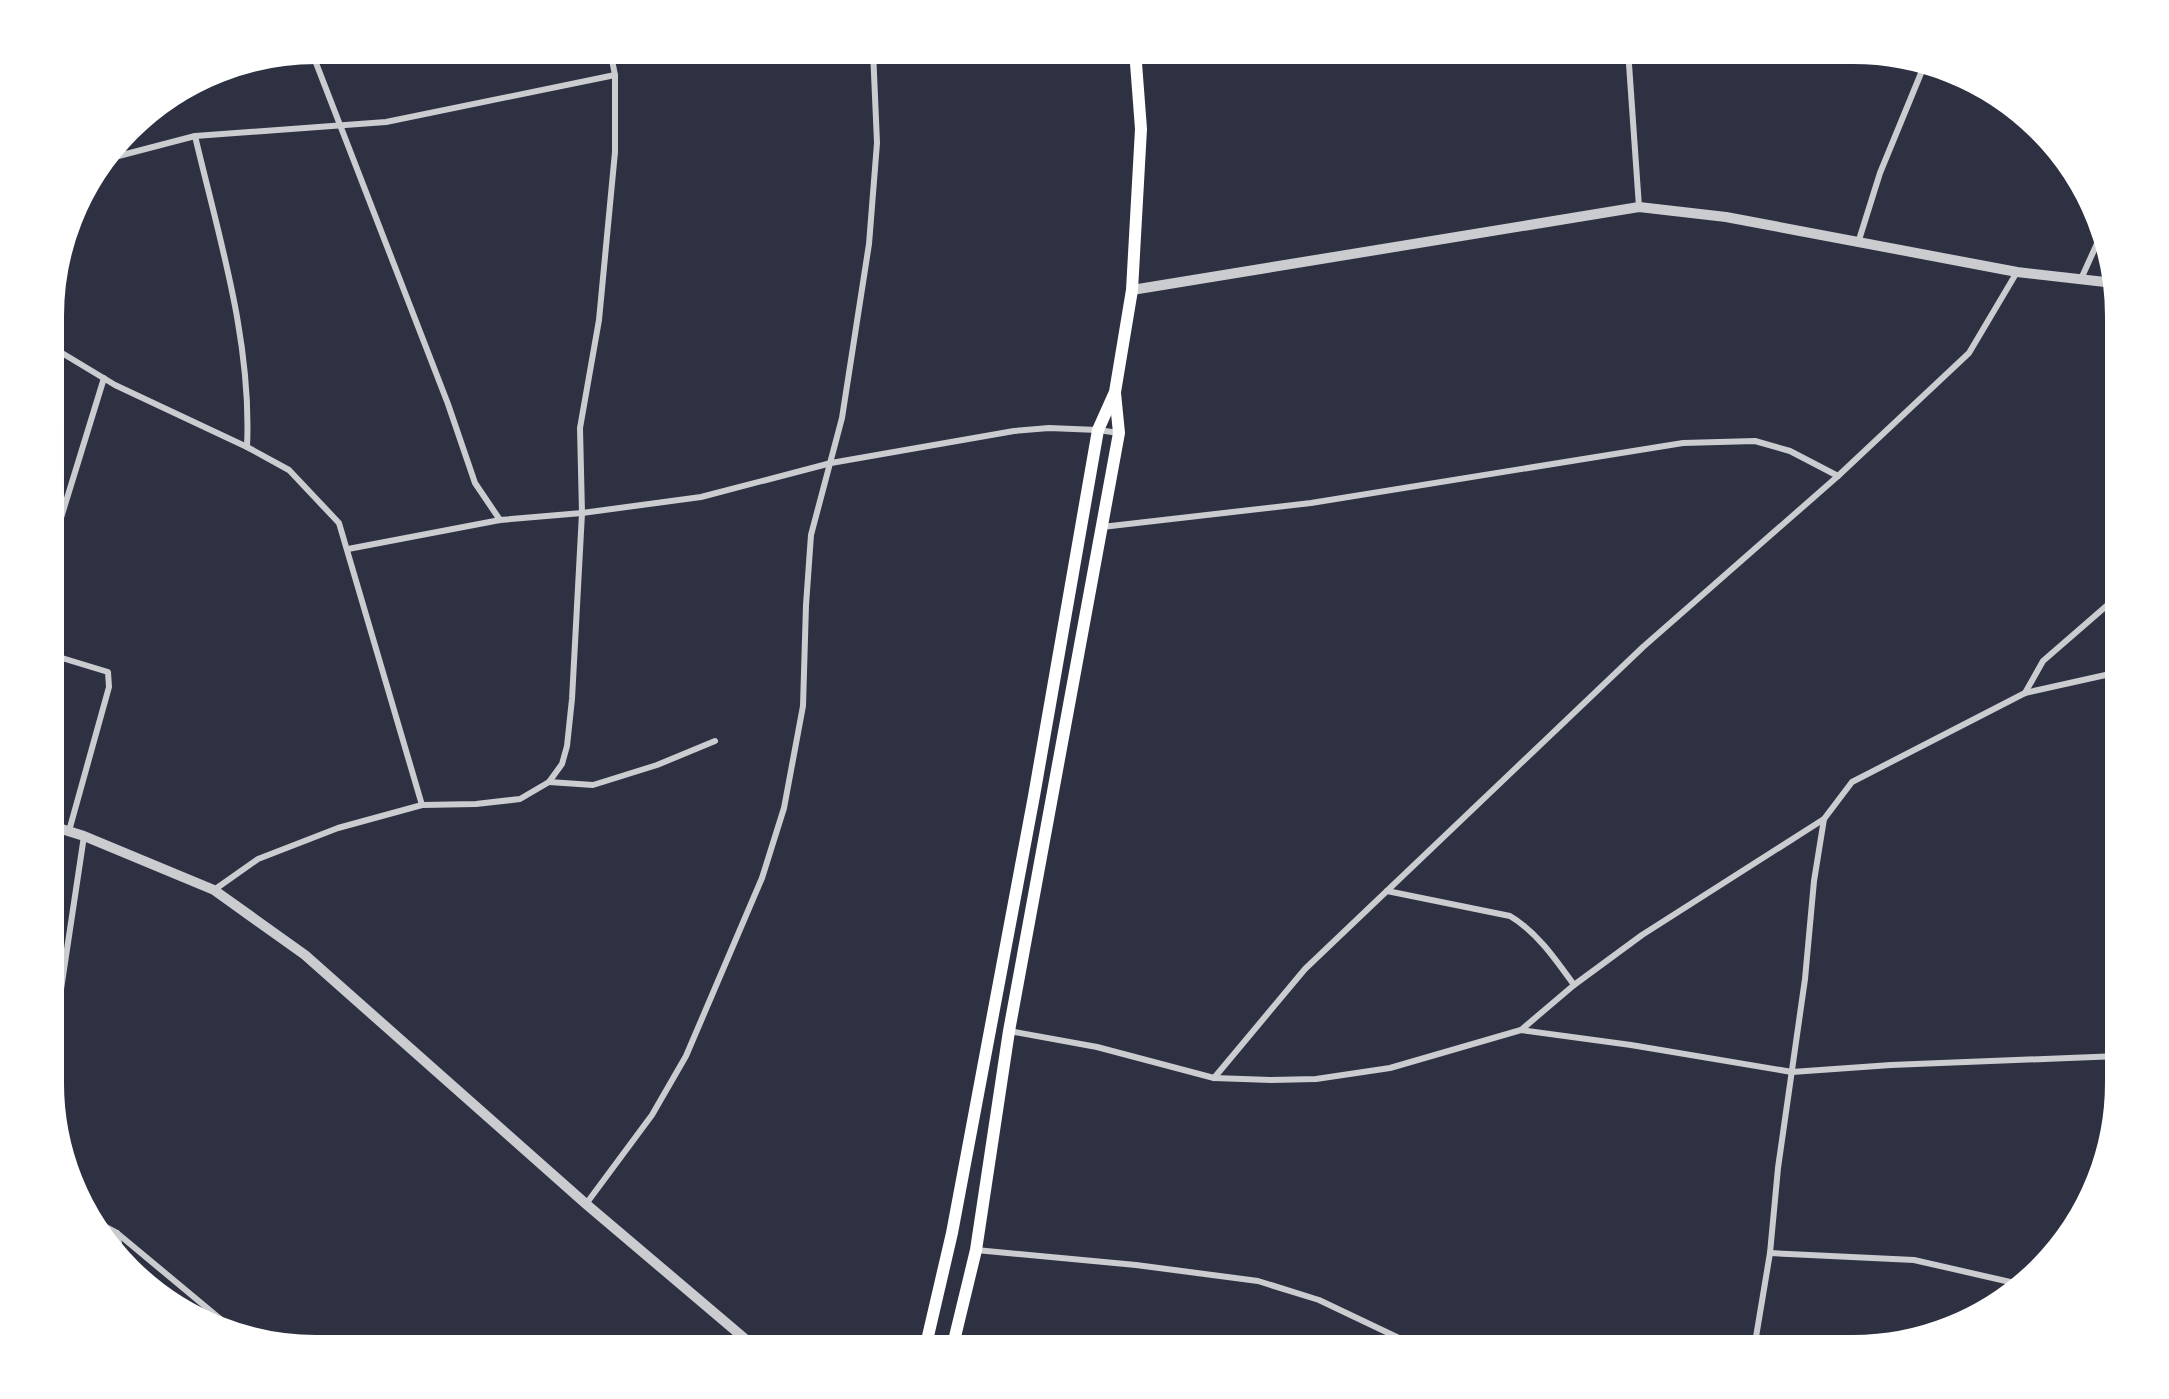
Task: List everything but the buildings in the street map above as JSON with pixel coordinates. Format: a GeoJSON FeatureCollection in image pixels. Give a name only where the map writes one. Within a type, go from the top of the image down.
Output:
{"type":"FeatureCollection","features":[{"type":"Feature","properties":{"kind":"main road"},"geometry":{"type":"LineString","coordinates":[[927,1339],[954,1221],[1036,784],[1098,430],[1114,392],[1132,290],[1141,129],[1136,60]]}},
{"type":"Feature","properties":{"kind":"main road"},"geometry":{"type":"LineString","coordinates":[[954,1339],[976,1250],[1009,1031],[1119,434],[1114,392]]}},
{"type":"Feature","properties":{"kind":"street"},"geometry":{"type":"LineString","coordinates":[[315,60],[342,124],[448,405],[471,474],[500,520]]}},
{"type":"Feature","properties":{"kind":"street"},"geometry":{"type":"LineString","coordinates":[[214,890],[258,859],[338,828],[422,805],[476,804],[520,799],[549,782],[562,764],[567,746],[582,513],[580,428],[600,309],[615,152],[615,75],[612,60]]}},
{"type":"Feature","properties":{"kind":"street"},"geometry":{"type":"LineString","coordinates":[[586,1204],[652,1115],[686,1056],[765,868],[784,808],[803,706],[811,535],[831,463],[850,374],[869,244],[877,143],[873,60]]}},
{"type":"Feature","properties":{"kind":"street"},"geometry":{"type":"LineString","coordinates":[[1629,60],[1639,207]]}},
{"type":"Feature","properties":{"kind":"street"},"geometry":{"type":"LineString","coordinates":[[1858,243],[1880,173],[1923,70]]}},
{"type":"Feature","properties":{"kind":"street"},"geometry":{"type":"LineString","coordinates":[[115,157],[195,136],[386,122],[615,75]]}},
{"type":"Feature","properties":{"kind":"street"},"geometry":{"type":"LineString","coordinates":[[195,136],[240,329],[248,388],[247,447]]}},
{"type":"Feature","properties":{"kind":"street"},"geometry":{"type":"LineString","coordinates":[[1132,290],[1639,207],[1726,216],[2017,272],[2107,282]]}},
{"type":"Feature","properties":{"kind":"street"},"geometry":{"type":"LineString","coordinates":[[2081,279],[2098,242]]}},
{"type":"Feature","properties":{"kind":"street"},"geometry":{"type":"LineString","coordinates":[[1214,1078],[1305,969],[1643,647],[1838,476],[1969,353],[2017,272]]}},
{"type":"Feature","properties":{"kind":"street"},"geometry":{"type":"LineString","coordinates":[[60,352],[104,378],[247,447],[289,470],[339,523],[422,805]]}},
{"type":"Feature","properties":{"kind":"street"},"geometry":{"type":"LineString","coordinates":[[60,521],[104,378]]}},
{"type":"Feature","properties":{"kind":"street"},"geometry":{"type":"LineString","coordinates":[[348,549],[500,520],[582,513],[701,497],[831,463],[1014,431],[1049,428],[1098,430],[1119,434]]}},
{"type":"Feature","properties":{"kind":"street"},"geometry":{"type":"LineString","coordinates":[[1102,527],[1311,503],[1683,443],[1755,441],[1790,451],[1838,476]]}},
{"type":"Feature","properties":{"kind":"street"},"geometry":{"type":"LineString","coordinates":[[2025,693],[2043,661],[2109,604]]}},
{"type":"Feature","properties":{"kind":"street"},"geometry":{"type":"LineString","coordinates":[[60,657],[108,672],[109,687],[69,831]]}},
{"type":"Feature","properties":{"kind":"street"},"geometry":{"type":"LineString","coordinates":[[1521,1030],[1574,985],[1642,935],[1824,819],[1852,782],[2025,693],[2109,674]]}},
{"type":"Feature","properties":{"kind":"street"},"geometry":{"type":"LineString","coordinates":[[549,782],[592,785],[657,765],[715,741]]}},
{"type":"Feature","properties":{"kind":"street"},"geometry":{"type":"LineString","coordinates":[[1756,1339],[1770,1252],[1778,1168],[1824,819]]}},
{"type":"Feature","properties":{"kind":"street"},"geometry":{"type":"LineString","coordinates":[[60,828],[84,836],[214,890],[305,955],[586,1204],[745,1339]]}},
{"type":"Feature","properties":{"kind":"street"},"geometry":{"type":"LineString","coordinates":[[60,996],[84,836]]}},
{"type":"Feature","properties":{"kind":"street"},"geometry":{"type":"LineString","coordinates":[[1387,891],[1510,916],[1521,922],[1549,950],[1574,985]]}},
{"type":"Feature","properties":{"kind":"street"},"geometry":{"type":"LineString","coordinates":[[1009,1031],[1097,1047],[1214,1078],[1316,1079],[1390,1068],[1521,1030],[1631,1045],[1792,1072],[1892,1065],[2109,1056]]}},
{"type":"Feature","properties":{"kind":"street"},"geometry":{"type":"LineString","coordinates":[[104,1226],[117,1233],[224,1322]]}},
{"type":"Feature","properties":{"kind":"street"},"geometry":{"type":"LineString","coordinates":[[117,1233],[119,1247]]}},
{"type":"Feature","properties":{"kind":"street"},"geometry":{"type":"LineString","coordinates":[[976,1250],[1136,1265],[1258,1281],[1319,1300],[1401,1339]]}},
{"type":"Feature","properties":{"kind":"street"},"geometry":{"type":"LineString","coordinates":[[1770,1252],[1914,1260],[2013,1283]]}}]}
